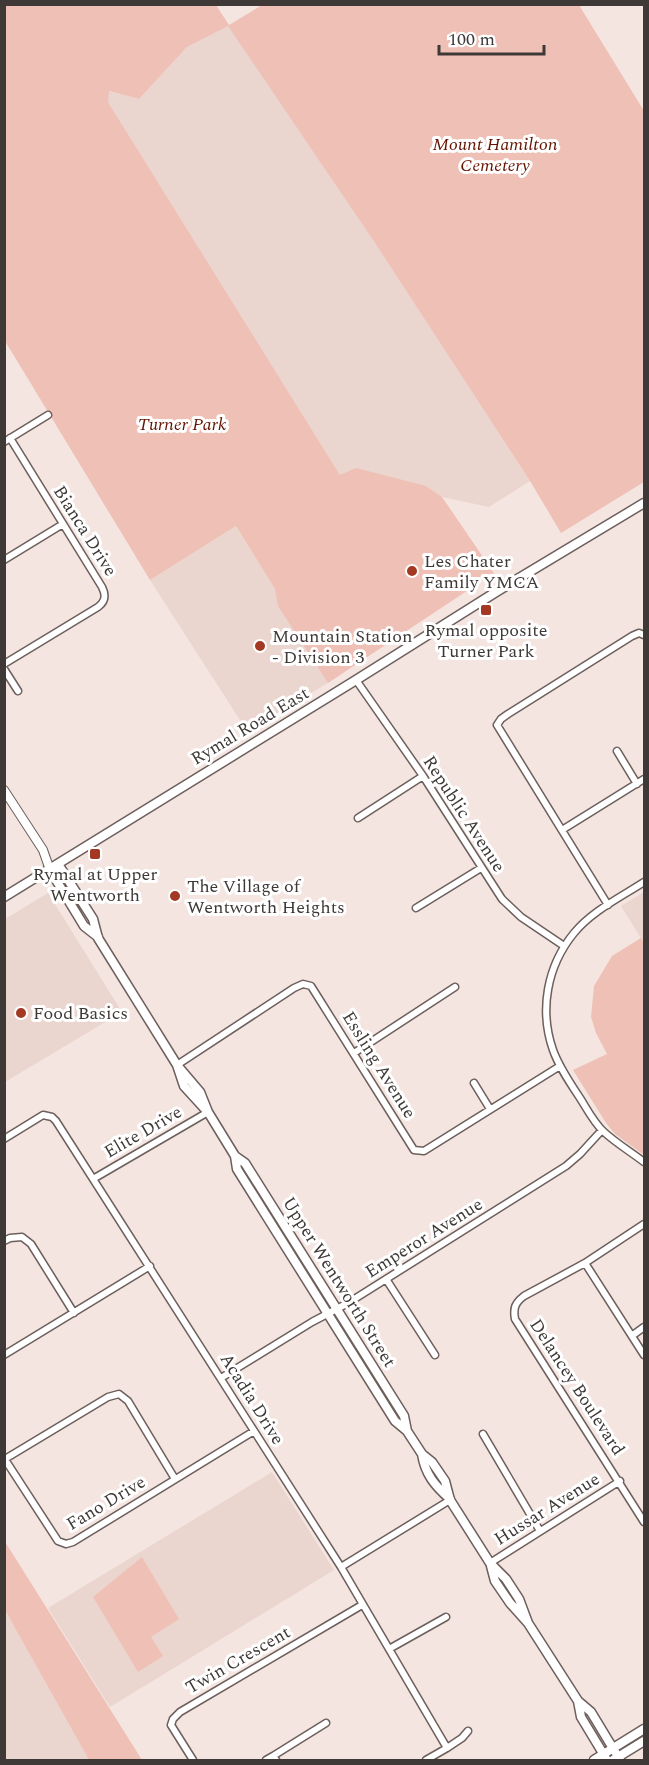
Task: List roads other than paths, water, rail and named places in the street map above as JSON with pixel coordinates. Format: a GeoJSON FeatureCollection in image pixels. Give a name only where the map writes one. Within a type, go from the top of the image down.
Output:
{"type":"FeatureCollection","features":[{"type":"Feature","properties":{"kind":"main road","name":"Rymal Road East"},"geometry":{"type":"LineString","coordinates":[[4,897],[496,592],[645,503]]}},
{"type":"Feature","properties":{"kind":"main road","name":"Upper Wentworth Street"},"geometry":{"type":"LineString","coordinates":[[58,864],[93,919],[99,938],[177,1065],[184,1086],[208,1112],[235,1156],[244,1163],[404,1416],[407,1431]]}},
{"type":"Feature","properties":{"kind":"main road","name":"Upper Wentworth Street"},"geometry":{"type":"LineString","coordinates":[[50,870],[84,926],[99,938]]}},
{"type":"Feature","properties":{"kind":"main road","name":"Upper Wentworth Street"},"geometry":{"type":"LineString","coordinates":[[235,1156],[237,1169],[395,1421],[407,1431],[422,1454],[424,1467],[436,1487],[450,1500],[490,1563],[495,1581],[528,1623],[578,1701],[591,1712],[617,1760]]}},
{"type":"Feature","properties":{"kind":"main road","name":"Upper Wentworth Street"},"geometry":{"type":"LineString","coordinates":[[578,1701],[581,1716],[605,1758]]}},
{"type":"Feature","properties":{"kind":"main road"},"geometry":{"type":"LineString","coordinates":[[594,1761],[605,1758],[613,1749],[645,1730]]}},
{"type":"Feature","properties":{"kind":"main road"},"geometry":{"type":"LineString","coordinates":[[617,1760],[645,1742]]}},
{"type":"Feature","properties":{"kind":"street"},"geometry":{"type":"LineString","coordinates":[[8,440],[48,415]]}},
{"type":"Feature","properties":{"kind":"street","name":"Bianca Drive"},"geometry":{"type":"LineString","coordinates":[[4,664],[98,607],[104,601],[105,595],[63,524],[8,440]]}},
{"type":"Feature","properties":{"kind":"street"},"geometry":{"type":"LineString","coordinates":[[4,560],[63,524]]}},
{"type":"Feature","properties":{"kind":"street"},"geometry":{"type":"LineString","coordinates":[[608,905],[497,725],[508,714],[632,636],[639,633],[645,634]]}},
{"type":"Feature","properties":{"kind":"street"},"geometry":{"type":"LineString","coordinates":[[4,669],[18,691]]}},
{"type":"Feature","properties":{"kind":"street","name":"Republic Avenue"},"geometry":{"type":"LineString","coordinates":[[356,680],[423,776],[502,899],[511,909],[564,946]]}},
{"type":"Feature","properties":{"kind":"street"},"geometry":{"type":"LineString","coordinates":[[616,751],[637,784]]}},
{"type":"Feature","properties":{"kind":"street"},"geometry":{"type":"LineString","coordinates":[[358,818],[423,776]]}},
{"type":"Feature","properties":{"kind":"street"},"geometry":{"type":"LineString","coordinates":[[562,830],[645,779]]}},
{"type":"Feature","properties":{"kind":"street","name":"Upper Wentworth Street"},"geometry":{"type":"LineString","coordinates":[[4,790],[45,853],[50,870]]}},
{"type":"Feature","properties":{"kind":"street"},"geometry":{"type":"LineString","coordinates":[[45,853],[58,864]]}},
{"type":"Feature","properties":{"kind":"street"},"geometry":{"type":"LineString","coordinates":[[416,908],[481,868]]}},
{"type":"Feature","properties":{"kind":"street"},"geometry":{"type":"LineString","coordinates":[[645,882],[580,926],[564,946],[552,972],[546,1006],[549,1036],[560,1066],[602,1130],[645,1162]]}},
{"type":"Feature","properties":{"kind":"street","name":"Essling Avenue"},"geometry":{"type":"LineString","coordinates":[[177,1065],[303,984],[311,986],[414,1150],[424,1151],[560,1066]]}},
{"type":"Feature","properties":{"kind":"street"},"geometry":{"type":"LineString","coordinates":[[354,1053],[455,987]]}},
{"type":"Feature","properties":{"kind":"street"},"geometry":{"type":"LineString","coordinates":[[474,1083],[490,1109]]}},
{"type":"Feature","properties":{"kind":"street","name":"Elite Drive"},"geometry":{"type":"LineString","coordinates":[[93,1179],[208,1112]]}},
{"type":"Feature","properties":{"kind":"street","name":"Acadia Drive"},"geometry":{"type":"LineString","coordinates":[[4,1139],[43,1115],[56,1120],[341,1567],[447,1748]]}},
{"type":"Feature","properties":{"kind":"street","name":"Emperor Avenue"},"geometry":{"type":"LineString","coordinates":[[221,1378],[338,1309],[566,1166],[592,1143],[602,1130]]}},
{"type":"Feature","properties":{"kind":"street","name":"Delancey Boulevard"},"geometry":{"type":"LineString","coordinates":[[645,1224],[585,1263],[524,1296],[514,1309],[515,1318],[645,1522]]}},
{"type":"Feature","properties":{"kind":"street"},"geometry":{"type":"LineString","coordinates":[[4,1241],[22,1237],[31,1244],[74,1313]]}},
{"type":"Feature","properties":{"kind":"street"},"geometry":{"type":"LineString","coordinates":[[585,1263],[645,1355]]}},
{"type":"Feature","properties":{"kind":"street"},"geometry":{"type":"LineString","coordinates":[[4,1355],[150,1266]]}},
{"type":"Feature","properties":{"kind":"street"},"geometry":{"type":"LineString","coordinates":[[386,1279],[435,1355]]}},
{"type":"Feature","properties":{"kind":"street"},"geometry":{"type":"LineString","coordinates":[[633,1335],[645,1328]]}},
{"type":"Feature","properties":{"kind":"street"},"geometry":{"type":"LineString","coordinates":[[5,1458],[108,1397],[119,1394],[128,1401],[175,1479]]}},
{"type":"Feature","properties":{"kind":"street","name":"Fano Drive"},"geometry":{"type":"LineString","coordinates":[[5,1458],[58,1541],[66,1544],[74,1542],[254,1431]]}},
{"type":"Feature","properties":{"kind":"street"},"geometry":{"type":"LineString","coordinates":[[483,1434],[540,1531]]}},
{"type":"Feature","properties":{"kind":"street","name":"Hussar Avenue"},"geometry":{"type":"LineString","coordinates":[[490,1563],[620,1481]]}},
{"type":"Feature","properties":{"kind":"street"},"geometry":{"type":"LineString","coordinates":[[341,1567],[450,1500]]}},
{"type":"Feature","properties":{"kind":"street","name":"Twin Crescent"},"geometry":{"type":"LineString","coordinates":[[192,1761],[171,1725],[180,1712],[362,1605]]}},
{"type":"Feature","properties":{"kind":"street"},"geometry":{"type":"LineString","coordinates":[[389,1649],[446,1617]]}},
{"type":"Feature","properties":{"kind":"street"},"geometry":{"type":"LineString","coordinates":[[267,1761],[275,1758],[326,1723]]}},
{"type":"Feature","properties":{"kind":"street"},"geometry":{"type":"LineString","coordinates":[[426,1761],[462,1738],[468,1731]]}},
{"type":"Feature","properties":{"kind":"place","name":"Les Chater Family YMCA"},"geometry":{"type":"Point","coordinates":[412,571]}},
{"type":"Feature","properties":{"kind":"place","name":"Rymal opposite Turner Park"},"geometry":{"type":"Point","coordinates":[486,610]}},
{"type":"Feature","properties":{"kind":"place","name":"Mountain Station - Division 3"},"geometry":{"type":"Point","coordinates":[260,646]}},
{"type":"Feature","properties":{"kind":"place","name":"Rymal at Upper Wentworth"},"geometry":{"type":"Point","coordinates":[95,854]}},
{"type":"Feature","properties":{"kind":"place","name":"The Village of Wentworth Heights"},"geometry":{"type":"Point","coordinates":[175,896]}},
{"type":"Feature","properties":{"kind":"place","name":"Food Basics"},"geometry":{"type":"Point","coordinates":[21,1013]}},
{"type":"Feature","properties":{"kind":"park label","name":"Mount Hamilton Cemetery"},"geometry":{"type":"Point","coordinates":[495,154]}},
{"type":"Feature","properties":{"kind":"park label","name":"Turner Park"},"geometry":{"type":"Point","coordinates":[182,424]}}]}
